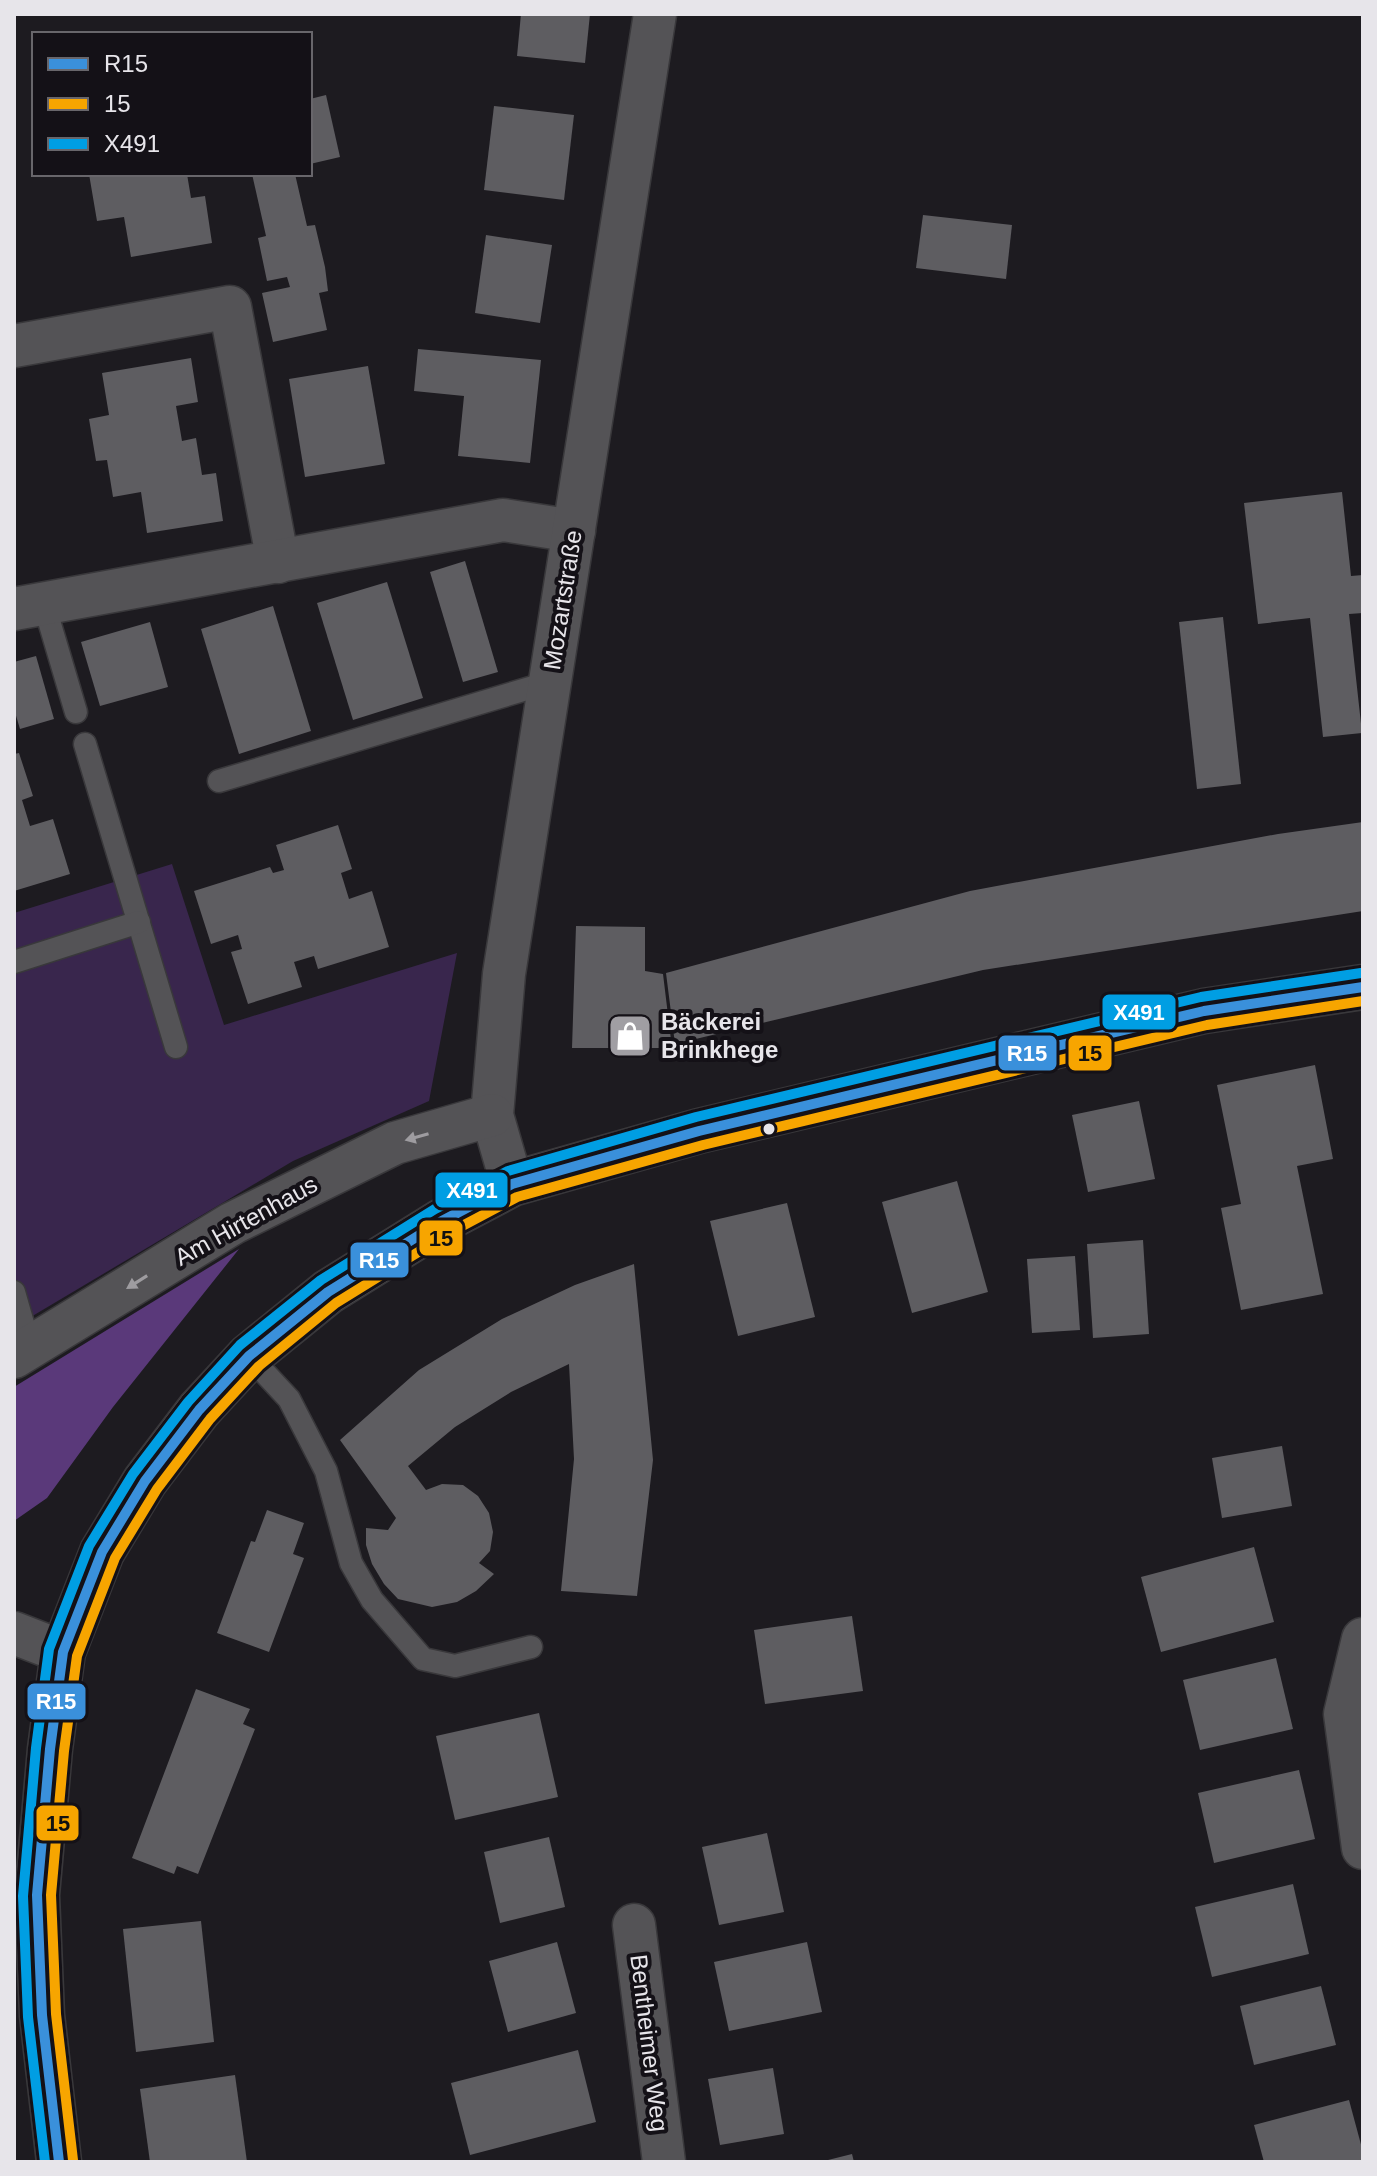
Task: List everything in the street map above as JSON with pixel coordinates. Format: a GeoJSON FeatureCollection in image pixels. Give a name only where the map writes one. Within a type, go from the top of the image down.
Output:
{"type":"FeatureCollection","features":[{"type":"Feature","properties":{"kind":"street","name":"Mozartstraße"},"geometry":{"type":"LineString","coordinates":[[512,1184],[492,1115],[504,974],[655,14]]}},
{"type":"Feature","properties":{"kind":"street"},"geometry":{"type":"LineString","coordinates":[[14,346],[230,307],[278,562]]}},
{"type":"Feature","properties":{"kind":"street"},"geometry":{"type":"LineString","coordinates":[[29,606],[503,520],[574,531]]}},
{"type":"Feature","properties":{"kind":"street"},"geometry":{"type":"LineString","coordinates":[[59,2162],[42,2015],[37,1895],[50,1749],[63,1652],[102,1552],[145,1481],[199,1410],[249,1356],[328,1292],[442,1221],[512,1184],[699,1131],[1204,1011],[1363,987]]}},
{"type":"Feature","properties":{"kind":"street","name":"Am Hirtenhaus"},"geometry":{"type":"LineString","coordinates":[[22,1352],[233,1223],[395,1143],[492,1115]]}},
{"type":"Feature","properties":{"kind":"street"},"geometry":{"type":"LineString","coordinates":[[14,1633],[63,1652]]}},
{"type":"Feature","properties":{"kind":"street"},"geometry":{"type":"LineString","coordinates":[[1363,1639],[1345,1714],[1363,1848]]}},
{"type":"Feature","properties":{"kind":"street","name":"Bentheimer Weg"},"geometry":{"type":"LineString","coordinates":[[634,1925],[664,2162]]}},
{"type":"Feature","properties":{"kind":"lane"},"geometry":{"type":"LineString","coordinates":[[29,606],[76,712]]}},
{"type":"Feature","properties":{"kind":"lane"},"geometry":{"type":"LineString","coordinates":[[219,781],[550,682]]}},
{"type":"Feature","properties":{"kind":"lane"},"geometry":{"type":"LineString","coordinates":[[85,744],[176,1047]]}},
{"type":"Feature","properties":{"kind":"lane"},"geometry":{"type":"LineString","coordinates":[[14,962],[139,922]]}},
{"type":"Feature","properties":{"kind":"lane"},"geometry":{"type":"LineString","coordinates":[[14,1292],[22,1352]]}},
{"type":"Feature","properties":{"kind":"lane"},"geometry":{"type":"LineString","coordinates":[[249,1356],[289,1399],[326,1471],[351,1563],[372,1600],[423,1659],[455,1666],[531,1647]]}},
{"type":"Feature","properties":{"kind":"shaded area"},"geometry":{"type":"Polygon","coordinates":[[[172,864],[224,1025],[457,953],[429,1101],[293,1161],[14,1327],[14,913],[172,864]]]}},
{"type":"Feature","properties":{"kind":"shaded area"},"geometry":{"type":"Polygon","coordinates":[[[239,1249],[113,1407],[47,1498],[14,1521],[14,1387],[239,1249]]]}},
{"type":"Feature","properties":{"kind":"building"},"geometry":{"type":"Polygon","coordinates":[[[521,14],[590,14],[585,63],[517,56],[521,14]]]}},
{"type":"Feature","properties":{"kind":"building"},"geometry":{"type":"Polygon","coordinates":[[[326,95],[340,157],[312,164],[312,98],[326,95]]]}},
{"type":"Feature","properties":{"kind":"building"},"geometry":{"type":"Polygon","coordinates":[[[494,106],[574,115],[564,200],[484,190],[494,106]]]}},
{"type":"Feature","properties":{"kind":"building"},"geometry":{"type":"Polygon","coordinates":[[[89,176],[187,176],[191,198],[205,196],[212,243],[131,257],[124,217],[97,221],[89,176]]]}},
{"type":"Feature","properties":{"kind":"building"},"geometry":{"type":"Polygon","coordinates":[[[252,176],[295,176],[307,226],[315,225],[325,267],[328,291],[319,293],[327,330],[273,342],[262,293],[290,287],[287,277],[267,281],[258,238],[266,236],[252,176]]]}},
{"type":"Feature","properties":{"kind":"building"},"geometry":{"type":"Polygon","coordinates":[[[923,215],[1012,225],[1006,279],[916,268],[923,215]]]}},
{"type":"Feature","properties":{"kind":"building"},"geometry":{"type":"Polygon","coordinates":[[[486,235],[552,245],[540,323],[475,313],[486,235]]]}},
{"type":"Feature","properties":{"kind":"building"},"geometry":{"type":"Polygon","coordinates":[[[418,349],[541,360],[530,463],[458,456],[464,396],[414,391],[418,349]]]}},
{"type":"Feature","properties":{"kind":"building"},"geometry":{"type":"Polygon","coordinates":[[[191,358],[198,402],[176,406],[182,441],[196,438],[202,475],[216,473],[223,521],[147,533],[141,492],[113,497],[107,460],[96,461],[89,419],[109,415],[102,373],[191,358]]]}},
{"type":"Feature","properties":{"kind":"building"},"geometry":{"type":"Polygon","coordinates":[[[368,366],[385,464],[305,477],[289,379],[368,366]]]}},
{"type":"Feature","properties":{"kind":"building"},"geometry":{"type":"Polygon","coordinates":[[[1342,492],[1351,576],[1363,575],[1363,613],[1349,614],[1362,733],[1323,737],[1310,618],[1258,624],[1244,503],[1342,492]]]}},
{"type":"Feature","properties":{"kind":"building"},"geometry":{"type":"Polygon","coordinates":[[[465,561],[498,672],[463,682],[430,572],[465,561]]]}},
{"type":"Feature","properties":{"kind":"building"},"geometry":{"type":"Polygon","coordinates":[[[387,582],[423,698],[353,720],[317,603],[387,582]]]}},
{"type":"Feature","properties":{"kind":"building"},"geometry":{"type":"Polygon","coordinates":[[[273,606],[311,731],[239,754],[201,629],[273,606]]]}},
{"type":"Feature","properties":{"kind":"building"},"geometry":{"type":"Polygon","coordinates":[[[1223,617],[1241,784],[1197,789],[1179,622],[1223,617]]]}},
{"type":"Feature","properties":{"kind":"building"},"geometry":{"type":"Polygon","coordinates":[[[150,622],[168,687],[100,706],[81,642],[150,622]]]}},
{"type":"Feature","properties":{"kind":"building"},"geometry":{"type":"Polygon","coordinates":[[[36,656],[54,719],[20,729],[14,709],[14,662],[36,656]]]}},
{"type":"Feature","properties":{"kind":"building"},"geometry":{"type":"Polygon","coordinates":[[[19,753],[33,796],[22,800],[30,826],[53,819],[70,874],[14,891],[14,754],[19,753]]]}},
{"type":"Feature","properties":{"kind":"building"},"geometry":{"type":"Polygon","coordinates":[[[1363,822],[1363,911],[983,970],[675,1044],[666,973],[970,891],[1278,834],[1363,822]]]}},
{"type":"Feature","properties":{"kind":"building"},"geometry":{"type":"Polygon","coordinates":[[[338,825],[352,869],[341,873],[349,899],[372,891],[389,947],[318,969],[314,956],[294,962],[302,987],[248,1004],[231,952],[242,949],[238,935],[211,944],[194,891],[270,867],[273,873],[284,870],[276,845],[338,825]]]}},
{"type":"Feature","properties":{"kind":"building"},"geometry":{"type":"Polygon","coordinates":[[[576,926],[645,927],[645,971],[663,974],[672,1048],[572,1048],[576,926]]]}},
{"type":"Feature","properties":{"kind":"building"},"geometry":{"type":"Polygon","coordinates":[[[1315,1065],[1333,1159],[1297,1166],[1323,1294],[1241,1310],[1221,1208],[1241,1204],[1217,1085],[1315,1065]]]}},
{"type":"Feature","properties":{"kind":"building"},"geometry":{"type":"Polygon","coordinates":[[[1139,1101],[1155,1179],[1088,1192],[1072,1115],[1139,1101]]]}},
{"type":"Feature","properties":{"kind":"building"},"geometry":{"type":"Polygon","coordinates":[[[957,1181],[988,1292],[912,1313],[882,1202],[957,1181]]]}},
{"type":"Feature","properties":{"kind":"building"},"geometry":{"type":"Polygon","coordinates":[[[787,1203],[815,1317],[738,1336],[710,1221],[787,1203]]]}},
{"type":"Feature","properties":{"kind":"building"},"geometry":{"type":"Polygon","coordinates":[[[1143,1240],[1149,1334],[1093,1338],[1087,1244],[1143,1240]]]}},
{"type":"Feature","properties":{"kind":"building"},"geometry":{"type":"Polygon","coordinates":[[[1075,1256],[1080,1330],[1032,1333],[1027,1259],[1075,1256]]]}},
{"type":"Feature","properties":{"kind":"building"},"geometry":{"type":"Polygon","coordinates":[[[634,1264],[653,1460],[637,1596],[561,1591],[574,1459],[569,1364],[511,1392],[455,1427],[408,1466],[426,1490],[442,1484],[463,1485],[478,1496],[489,1513],[493,1532],[490,1551],[479,1563],[494,1574],[476,1591],[457,1602],[432,1607],[398,1599],[372,1564],[366,1545],[366,1528],[388,1530],[396,1518],[340,1440],[419,1370],[502,1319],[575,1285],[634,1264]]]}},
{"type":"Feature","properties":{"kind":"building"},"geometry":{"type":"Polygon","coordinates":[[[1282,1446],[1292,1506],[1222,1518],[1212,1458],[1282,1446]]]}},
{"type":"Feature","properties":{"kind":"building"},"geometry":{"type":"Polygon","coordinates":[[[267,1510],[304,1523],[293,1554],[304,1558],[269,1652],[217,1633],[251,1541],[255,1542],[267,1510]]]}},
{"type":"Feature","properties":{"kind":"building"},"geometry":{"type":"Polygon","coordinates":[[[1254,1547],[1274,1622],[1161,1652],[1141,1577],[1254,1547]]]}},
{"type":"Feature","properties":{"kind":"building"},"geometry":{"type":"Polygon","coordinates":[[[852,1616],[863,1691],[765,1704],[754,1630],[852,1616]]]}},
{"type":"Feature","properties":{"kind":"building"},"geometry":{"type":"Polygon","coordinates":[[[1276,1658],[1293,1729],[1200,1750],[1183,1680],[1276,1658]]]}},
{"type":"Feature","properties":{"kind":"building"},"geometry":{"type":"Polygon","coordinates":[[[196,1689],[250,1709],[243,1724],[255,1729],[198,1874],[177,1866],[174,1874],[132,1858],[196,1689]]]}},
{"type":"Feature","properties":{"kind":"building"},"geometry":{"type":"Polygon","coordinates":[[[539,1713],[558,1797],[455,1820],[436,1736],[539,1713]]]}},
{"type":"Feature","properties":{"kind":"building"},"geometry":{"type":"Polygon","coordinates":[[[1299,1770],[1315,1839],[1214,1863],[1198,1793],[1299,1770]]]}},
{"type":"Feature","properties":{"kind":"building"},"geometry":{"type":"Polygon","coordinates":[[[767,1833],[784,1912],[719,1925],[702,1847],[767,1833]]]}},
{"type":"Feature","properties":{"kind":"building"},"geometry":{"type":"Polygon","coordinates":[[[549,1837],[565,1907],[500,1923],[484,1852],[549,1837]]]}},
{"type":"Feature","properties":{"kind":"building"},"geometry":{"type":"Polygon","coordinates":[[[1293,1884],[1309,1954],[1212,1977],[1195,1907],[1293,1884]]]}},
{"type":"Feature","properties":{"kind":"building"},"geometry":{"type":"Polygon","coordinates":[[[201,1921],[214,2042],[136,2052],[123,1929],[201,1921]]]}},
{"type":"Feature","properties":{"kind":"building"},"geometry":{"type":"Polygon","coordinates":[[[557,1942],[576,2013],[508,2032],[489,1961],[557,1942]]]}},
{"type":"Feature","properties":{"kind":"building"},"geometry":{"type":"Polygon","coordinates":[[[807,1942],[822,2012],[729,2031],[714,1962],[807,1942]]]}},
{"type":"Feature","properties":{"kind":"building"},"geometry":{"type":"Polygon","coordinates":[[[1321,1986],[1336,2045],[1254,2065],[1240,2006],[1321,1986]]]}},
{"type":"Feature","properties":{"kind":"building"},"geometry":{"type":"Polygon","coordinates":[[[578,2050],[596,2122],[470,2155],[451,2083],[578,2050]]]}},
{"type":"Feature","properties":{"kind":"building"},"geometry":{"type":"Polygon","coordinates":[[[773,2068],[784,2134],[720,2145],[708,2079],[773,2068]]]}},
{"type":"Feature","properties":{"kind":"building"},"geometry":{"type":"Polygon","coordinates":[[[235,2075],[247,2162],[150,2162],[140,2089],[235,2075]]]}},
{"type":"Feature","properties":{"kind":"building"},"geometry":{"type":"Polygon","coordinates":[[[1349,2100],[1363,2162],[1264,2162],[1254,2125],[1349,2100]]]}},
{"type":"Feature","properties":{"kind":"building"},"geometry":{"type":"Polygon","coordinates":[[[852,2154],[854,2162],[824,2162],[824,2161],[852,2154]]]}},
{"type":"Feature","properties":{"kind":"transit line","name":"X491"},"geometry":{"type":"LineString","coordinates":[[45,2162],[28,2017],[23,1896],[36,1748],[49,1649],[89,1546],[133,1474],[188,1402],[240,1345],[321,1280],[435,1209],[508,1171],[696,1117],[1201,997],[1361,973]]}},
{"type":"Feature","properties":{"kind":"transit line","name":"R15"},"geometry":{"type":"LineString","coordinates":[[59,2162],[42,2015],[37,1895],[50,1749],[63,1652],[102,1552],[145,1481],[199,1410],[249,1356],[328,1292],[442,1221],[512,1184],[699,1131],[1204,1011],[1363,987]]}},
{"type":"Feature","properties":{"kind":"transit line","name":"15"},"geometry":{"type":"LineString","coordinates":[[73,2160],[56,2014],[51,1895],[64,1751],[77,1656],[115,1558],[157,1489],[210,1419],[259,1366],[336,1303],[449,1233],[517,1197],[703,1145],[1207,1025],[1363,1001]]}},
{"type":"Feature","properties":{"kind":"place","name":"Bäckerei Brinkhege"},"geometry":{"type":"Point","coordinates":[630,1036]}}]}
